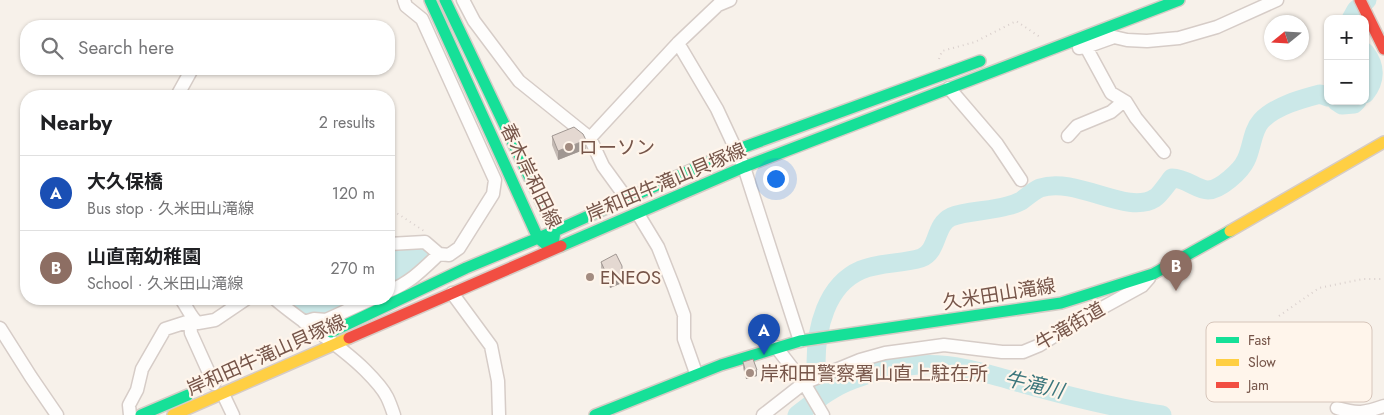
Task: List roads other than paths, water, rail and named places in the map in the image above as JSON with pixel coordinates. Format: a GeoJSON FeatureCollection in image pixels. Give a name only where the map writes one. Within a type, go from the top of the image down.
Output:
{"type":"FeatureCollection","features":[{"type":"Feature","properties":{"kind":"main road","name":"春木岸和田線"},"geometry":{"type":"LineString","coordinates":[[430,0],[538,238],[553,250]]}},
{"type":"Feature","properties":{"kind":"main road","name":"春木岸和田線"},"geometry":{"type":"LineString","coordinates":[[445,0],[555,231],[553,250]]}},
{"type":"Feature","properties":{"kind":"main road","name":"岸和田牛滝山貝塚線"},"geometry":{"type":"LineString","coordinates":[[173,415],[744,167],[1180,0]]}},
{"type":"Feature","properties":{"kind":"main road"},"geometry":{"type":"LineString","coordinates":[[1360,0],[1384,49]]}},
{"type":"Feature","properties":{"kind":"main road","name":"岸和田牛滝山貝塚線"},"geometry":{"type":"LineString","coordinates":[[395,302],[466,268],[555,231],[736,150],[994,56]]}},
{"type":"Feature","properties":{"kind":"main road","name":"久米田山滝線"},"geometry":{"type":"LineString","coordinates":[[595,415],[696,373],[776,347],[805,340],[1061,303],[1153,274],[1188,256],[1384,142]]}},
{"type":"Feature","properties":{"kind":"main road","name":"岸和田牛滝山貝塚線"},"geometry":{"type":"LineString","coordinates":[[307,343],[388,305]]}},
{"type":"Feature","properties":{"kind":"main road","name":"岸和田牛滝山貝塚線"},"geometry":{"type":"LineString","coordinates":[[141,415],[209,386]]}},
{"type":"Feature","properties":{"kind":"street"},"geometry":{"type":"LineString","coordinates":[[395,244],[425,242],[438,254],[449,255],[455,252],[493,194],[495,180],[422,19],[406,6],[404,0]]}},
{"type":"Feature","properties":{"kind":"street"},"geometry":{"type":"LineString","coordinates":[[1068,42],[1076,49],[1086,48],[1114,37],[1147,41],[1179,38],[1217,27],[1277,0]]}},
{"type":"Feature","properties":{"kind":"street"},"geometry":{"type":"LineString","coordinates":[[590,138],[678,43],[721,2]]}},
{"type":"Feature","properties":{"kind":"street"},"geometry":{"type":"LineString","coordinates":[[469,3],[474,21],[519,82],[590,138],[603,166],[627,199]]}},
{"type":"Feature","properties":{"kind":"street"},"geometry":{"type":"LineString","coordinates":[[678,43],[717,109],[744,167],[805,340]]}},
{"type":"Feature","properties":{"kind":"street"},"geometry":{"type":"LineString","coordinates":[[1086,48],[1111,93],[1124,101],[1164,152]]}},
{"type":"Feature","properties":{"kind":"street"},"geometry":{"type":"LineString","coordinates":[[180,90],[189,75]]}},
{"type":"Feature","properties":{"kind":"street"},"geometry":{"type":"LineString","coordinates":[[948,88],[997,144],[1021,180]]}},
{"type":"Feature","properties":{"kind":"street"},"geometry":{"type":"LineString","coordinates":[[1068,136],[1077,126],[1111,112],[1124,101]]}},
{"type":"Feature","properties":{"kind":"street"},"geometry":{"type":"LineString","coordinates":[[638,214],[658,247],[684,315],[684,339],[696,373]]}},
{"type":"Feature","properties":{"kind":"street"},"geometry":{"type":"LineString","coordinates":[[455,252],[466,268]]}},
{"type":"Feature","properties":{"kind":"street"},"geometry":{"type":"LineString","coordinates":[[395,289],[406,284],[415,277],[438,254]]}},
{"type":"Feature","properties":{"kind":"street","name":"牛滝街道"},"geometry":{"type":"LineString","coordinates":[[763,415],[819,377],[860,360],[885,353],[944,345],[1002,352],[1023,352],[1040,345],[1142,286],[1153,274]]}},
{"type":"Feature","properties":{"kind":"street"},"geometry":{"type":"LineString","coordinates":[[1100,292],[1104,299],[1104,307]]}},
{"type":"Feature","properties":{"kind":"street"},"geometry":{"type":"LineString","coordinates":[[452,293],[491,346],[498,381],[500,415]]}},
{"type":"Feature","properties":{"kind":"street"},"geometry":{"type":"LineString","coordinates":[[186,305],[190,311],[191,333],[209,386]]}},
{"type":"Feature","properties":{"kind":"street"},"geometry":{"type":"LineString","coordinates":[[130,415],[129,405],[137,390],[142,369],[165,328],[191,320],[198,323],[215,320],[237,305]]}},
{"type":"Feature","properties":{"kind":"street"},"geometry":{"type":"LineString","coordinates":[[283,305],[336,344],[375,380],[387,396],[394,415]]}},
{"type":"Feature","properties":{"kind":"street"},"geometry":{"type":"LineString","coordinates":[[304,322],[314,319],[326,320],[359,305]]}},
{"type":"Feature","properties":{"kind":"street"},"geometry":{"type":"LineString","coordinates":[[0,328],[57,415]]}},
{"type":"Feature","properties":{"kind":"street"},"geometry":{"type":"LineString","coordinates":[[776,347],[805,385],[823,415]]}},
{"type":"Feature","properties":{"kind":"street"},"geometry":{"type":"LineString","coordinates":[[223,394],[233,415]]}},
{"type":"Feature","properties":{"kind":"street"},"geometry":{"type":"LineString","coordinates":[[1337,408],[1355,413],[1365,413],[1384,406]]}},
{"type":"Feature","properties":{"kind":"water"},"geometry":{"type":"Polygon","coordinates":[[[410,247],[429,250],[427,254],[430,257],[410,277],[395,284],[395,248],[410,247]]]}},
{"type":"Feature","properties":{"kind":"water"},"geometry":{"type":"Polygon","coordinates":[[[290,305],[350,305],[328,315],[308,317],[290,305]]]}},
{"type":"Feature","properties":{"kind":"waterway"},"geometry":{"type":"LineString","coordinates":[[1353,15],[1367,0]]}},
{"type":"Feature","properties":{"kind":"waterway"},"geometry":{"type":"LineString","coordinates":[[1369,57],[1373,68],[1373,78],[1369,89]]}},
{"type":"Feature","properties":{"kind":"waterway"},"geometry":{"type":"LineString","coordinates":[[821,397],[816,363],[816,350],[821,323],[831,297],[849,277],[868,267],[921,258],[931,250],[942,226],[951,217],[963,213],[1013,205],[1040,188],[1054,186],[1070,187],[1130,202],[1144,202],[1155,198],[1172,178],[1200,188],[1213,189],[1230,179],[1243,164],[1261,121],[1281,107],[1305,98],[1320,94],[1324,96]]}},
{"type":"Feature","properties":{"kind":"waterway","name":"牛滝川"},"geometry":{"type":"LineString","coordinates":[[797,415],[830,391],[860,377],[893,368],[934,365],[977,371],[1082,399],[1162,415]]}},
{"type":"Feature","properties":{"kind":"place","name":"ローソン"},"geometry":{"type":"Point","coordinates":[569,147]}},
{"type":"Feature","properties":{"kind":"place","name":"ENEOS"},"geometry":{"type":"Point","coordinates":[590,277]}},
{"type":"Feature","properties":{"kind":"place","name":"山直南幼稚園"},"geometry":{"type":"Point","coordinates":[1176,291]}},
{"type":"Feature","properties":{"kind":"place","name":"大久保橋"},"geometry":{"type":"Point","coordinates":[764,355]}},
{"type":"Feature","properties":{"kind":"place","name":"岸和田警察署山直上駐在所"},"geometry":{"type":"Point","coordinates":[750,373]}}]}
